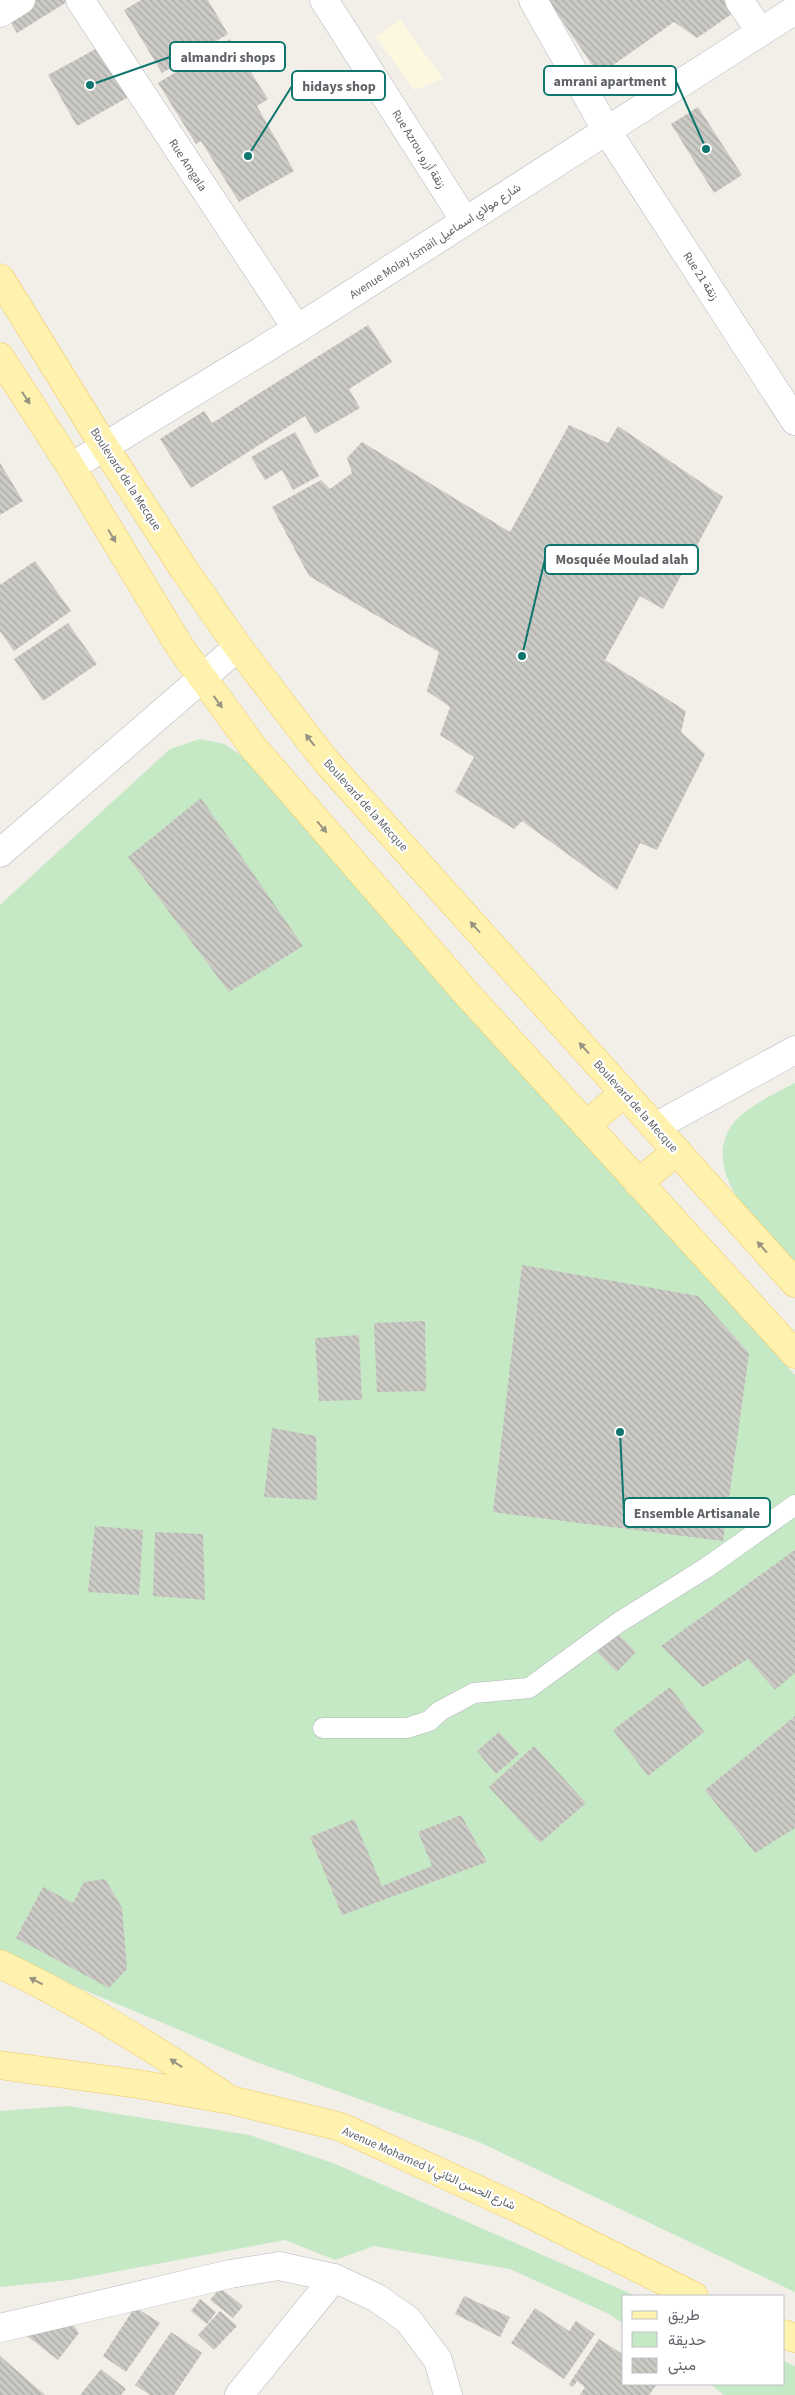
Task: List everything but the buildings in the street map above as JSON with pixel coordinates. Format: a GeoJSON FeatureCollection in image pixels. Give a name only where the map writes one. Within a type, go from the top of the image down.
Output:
{"type":"FeatureCollection","features":[{"type":"Feature","properties":{"kind":"main road","name":"Boulevard de la Mecque"},"geometry":{"type":"LineString","coordinates":[[0,278],[104,446],[183,568],[238,647],[325,760],[795,1283]]}},
{"type":"Feature","properties":{"kind":"main road"},"geometry":{"type":"LineString","coordinates":[[0,357],[71,467],[201,679],[280,779],[467,994],[795,1354]]}},
{"type":"Feature","properties":{"kind":"main road"},"geometry":{"type":"LineString","coordinates":[[586,1125],[624,1093]]}},
{"type":"Feature","properties":{"kind":"main road"},"geometry":{"type":"LineString","coordinates":[[638,1183],[677,1151]]}},
{"type":"Feature","properties":{"kind":"main road"},"geometry":{"type":"LineString","coordinates":[[0,1964],[107,2020],[160,2052],[231,2100]]}},
{"type":"Feature","properties":{"kind":"main road","name":"Avenue Mohamed V شارع الحسن الثاني"},"geometry":{"type":"LineString","coordinates":[[0,2065],[138,2084],[231,2100],[340,2127],[522,2210],[692,2295]]}},
{"type":"Feature","properties":{"kind":"street"},"geometry":{"type":"LineString","coordinates":[[0,13],[21,0]]}},
{"type":"Feature","properties":{"kind":"street","name":"Rue Amgala"},"geometry":{"type":"LineString","coordinates":[[80,0],[297,329]]}},
{"type":"Feature","properties":{"kind":"street","name":"Rue Azrou زنقة أزرو"},"geometry":{"type":"LineString","coordinates":[[324,0],[465,222]]}},
{"type":"Feature","properties":{"kind":"street","name":"Rue 21 زنقة"},"geometry":{"type":"LineString","coordinates":[[533,0],[607,131],[795,421]]}},
{"type":"Feature","properties":{"kind":"street"},"geometry":{"type":"LineString","coordinates":[[739,0],[761,32]]}},
{"type":"Feature","properties":{"kind":"street","name":"Avenue Molay Ismail شارع مولاي اسماعيل"},"geometry":{"type":"LineString","coordinates":[[71,467],[297,329],[795,10]]}},
{"type":"Feature","properties":{"kind":"street"},"geometry":{"type":"LineString","coordinates":[[0,853],[238,647]]}},
{"type":"Feature","properties":{"kind":"street"},"geometry":{"type":"LineString","coordinates":[[655,1127],[795,1050]]}},
{"type":"Feature","properties":{"kind":"street"},"geometry":{"type":"LineString","coordinates":[[0,2328],[230,2274],[279,2266],[334,2278],[377,2298],[408,2320],[438,2360],[448,2395]]}},
{"type":"Feature","properties":{"kind":"street"},"geometry":{"type":"LineString","coordinates":[[239,2395],[334,2278]]}},
{"type":"Feature","properties":{"kind":"lane"},"geometry":{"type":"LineString","coordinates":[[323,1728],[407,1728],[429,1721],[440,1711],[474,1693],[529,1688],[618,1623],[706,1568],[795,1505]]}},
{"type":"Feature","properties":{"kind":"shaded area"},"geometry":{"type":"Polygon","coordinates":[[[400,19],[443,79],[414,90],[376,37],[400,19]]]}},
{"type":"Feature","properties":{"kind":"green space"},"geometry":{"type":"Polygon","coordinates":[[[200,739],[224,744],[252,762],[306,828],[795,1375],[795,2292],[479,2142],[256,2062],[0,1955],[0,905],[170,749],[200,739]]]}},
{"type":"Feature","properties":{"kind":"green space"},"geometry":{"type":"Polygon","coordinates":[[[795,1083],[795,1267],[768,1238],[740,1202],[729,1182],[723,1163],[724,1144],[732,1125],[737,1119],[761,1101],[795,1083]]]}},
{"type":"Feature","properties":{"kind":"green space"},"geometry":{"type":"Polygon","coordinates":[[[68,2106],[249,2135],[333,2163],[634,2295],[622,2295],[622,2323],[609,2314],[510,2269],[374,2246],[335,2260],[285,2240],[70,2280],[0,2287],[0,2111],[68,2106]]]}},
{"type":"Feature","properties":{"kind":"green space"},"geometry":{"type":"Polygon","coordinates":[[[785,2361],[795,2366],[795,2395],[724,2395],[711,2385],[785,2385],[785,2361]]]}},
{"type":"Feature","properties":{"kind":"place","name":"almandri shops"},"geometry":{"type":"Point","coordinates":[90,85]}},
{"type":"Feature","properties":{"kind":"place","name":"amrani apartment"},"geometry":{"type":"Point","coordinates":[706,149]}},
{"type":"Feature","properties":{"kind":"place","name":"hidays shop"},"geometry":{"type":"Point","coordinates":[248,156]}},
{"type":"Feature","properties":{"kind":"place","name":"Mosquée Moulad alah"},"geometry":{"type":"Point","coordinates":[522,656]}},
{"type":"Feature","properties":{"kind":"place","name":"Ensemble Artisanale"},"geometry":{"type":"Point","coordinates":[620,1432]}}]}
